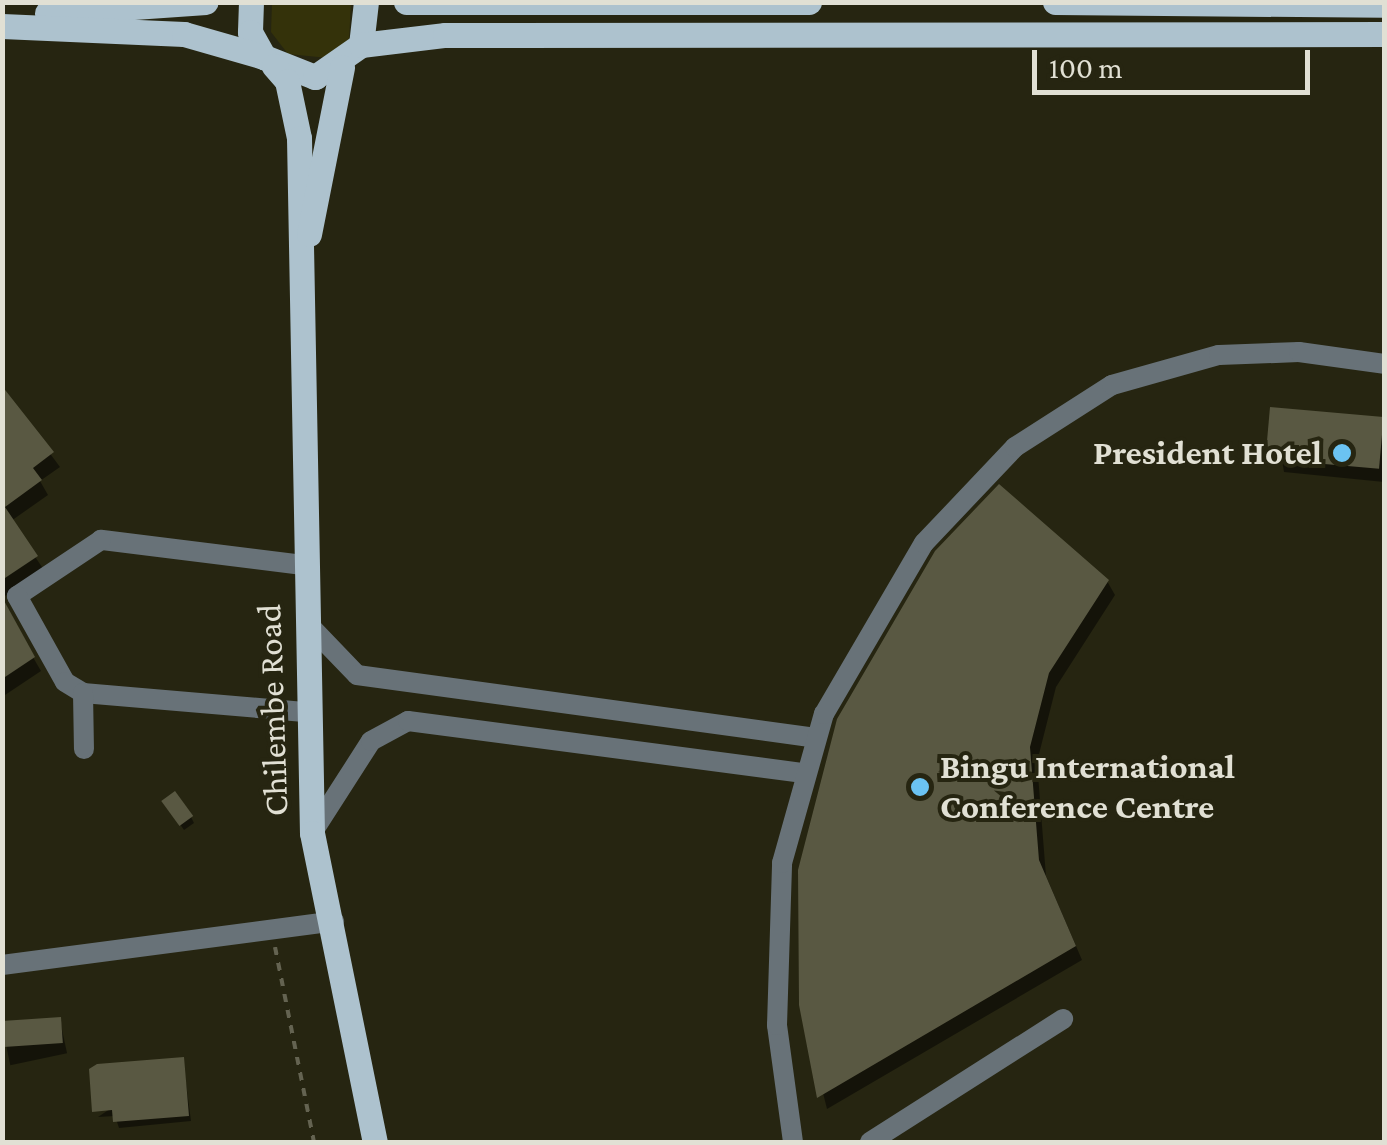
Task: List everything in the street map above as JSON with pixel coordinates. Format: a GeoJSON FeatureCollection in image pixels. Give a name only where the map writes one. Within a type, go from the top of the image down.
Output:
{"type":"FeatureCollection","features":[{"type":"Feature","properties":{"kind":"main road"},"geometry":{"type":"LineString","coordinates":[[2,16],[86,6],[206,2]]}},
{"type":"Feature","properties":{"kind":"main road"},"geometry":{"type":"LineString","coordinates":[[251,2],[250,32],[296,107],[304,268]]}},
{"type":"Feature","properties":{"kind":"main road"},"geometry":{"type":"LineString","coordinates":[[304,268],[342,67],[361,45],[366,2]]}},
{"type":"Feature","properties":{"kind":"main road"},"geometry":{"type":"LineString","coordinates":[[406,2],[810,2]]}},
{"type":"Feature","properties":{"kind":"main road"},"geometry":{"type":"LineString","coordinates":[[1055,2],[1384,6]]}},
{"type":"Feature","properties":{"kind":"main road"},"geometry":{"type":"LineString","coordinates":[[2,26],[184,34],[301,76],[342,67]]}},
{"type":"Feature","properties":{"kind":"main road"},"geometry":{"type":"LineString","coordinates":[[361,45],[445,35],[1384,34]]}},
{"type":"Feature","properties":{"kind":"main road","name":"Chilembe Road"},"geometry":{"type":"LineString","coordinates":[[304,268],[302,618],[312,833],[334,921],[375,1142]]}},
{"type":"Feature","properties":{"kind":"street"},"geometry":{"type":"LineString","coordinates":[[793,1142],[775,939],[804,773],[816,738],[880,605],[924,542],[968,490],[1060,414],[1112,385],[1219,355],[1332,353],[1384,364]]}},
{"type":"Feature","properties":{"kind":"street"},"geometry":{"type":"LineString","coordinates":[[303,566],[120,539],[84,545],[17,596],[65,682],[83,693],[304,712]]}},
{"type":"Feature","properties":{"kind":"street"},"geometry":{"type":"LineString","coordinates":[[302,618],[357,676],[816,738]]}},
{"type":"Feature","properties":{"kind":"street"},"geometry":{"type":"LineString","coordinates":[[83,693],[84,749]]}},
{"type":"Feature","properties":{"kind":"street"},"geometry":{"type":"LineString","coordinates":[[312,833],[371,742],[408,721],[804,773]]}},
{"type":"Feature","properties":{"kind":"street"},"geometry":{"type":"LineString","coordinates":[[2,965],[275,935],[334,921]]}},
{"type":"Feature","properties":{"kind":"street"},"geometry":{"type":"LineString","coordinates":[[870,1142],[1063,1019]]}},
{"type":"Feature","properties":{"kind":"path"},"geometry":{"type":"LineString","coordinates":[[275,935],[314,1142]]}},
{"type":"Feature","properties":{"kind":"shaded area"},"geometry":{"type":"Polygon","coordinates":[[[272,3],[351,3],[349,40],[328,58],[288,54],[271,32],[272,3]]]}},
{"type":"Feature","properties":{"kind":"building"},"geometry":{"type":"Polygon","coordinates":[[[2,386],[54,452],[33,468],[42,480],[5,507],[38,556],[2,580],[2,386]]]}},
{"type":"Feature","properties":{"kind":"building"},"geometry":{"type":"Polygon","coordinates":[[[1270,407],[1384,417],[1379,469],[1265,459],[1270,407]]]}},
{"type":"Feature","properties":{"kind":"building","name":"Bingu International Conference Centre"},"geometry":{"type":"Polygon","coordinates":[[[999,484],[1109,580],[1049,673],[1030,747],[1039,860],[1076,946],[817,1098],[799,1005],[798,870],[837,719],[935,551],[999,484]]]}},
{"type":"Feature","properties":{"kind":"building"},"geometry":{"type":"Polygon","coordinates":[[[2,597],[35,657],[2,679],[2,597]]]}},
{"type":"Feature","properties":{"kind":"building"},"geometry":{"type":"Polygon","coordinates":[[[175,791],[193,816],[179,826],[161,801],[175,791]]]}},
{"type":"Feature","properties":{"kind":"building"},"geometry":{"type":"Polygon","coordinates":[[[61,1017],[63,1043],[4,1047],[2,1021],[61,1017]]]}},
{"type":"Feature","properties":{"kind":"building"},"geometry":{"type":"Polygon","coordinates":[[[184,1057],[189,1116],[113,1122],[112,1110],[92,1112],[89,1069],[97,1064],[184,1057]]]}},
{"type":"Feature","properties":{"kind":"place","name":"President Hotel"},"geometry":{"type":"Point","coordinates":[1342,453]}},
{"type":"Feature","properties":{"kind":"place","name":"Bingu International Conference Centre"},"geometry":{"type":"Point","coordinates":[920,787]}}]}
